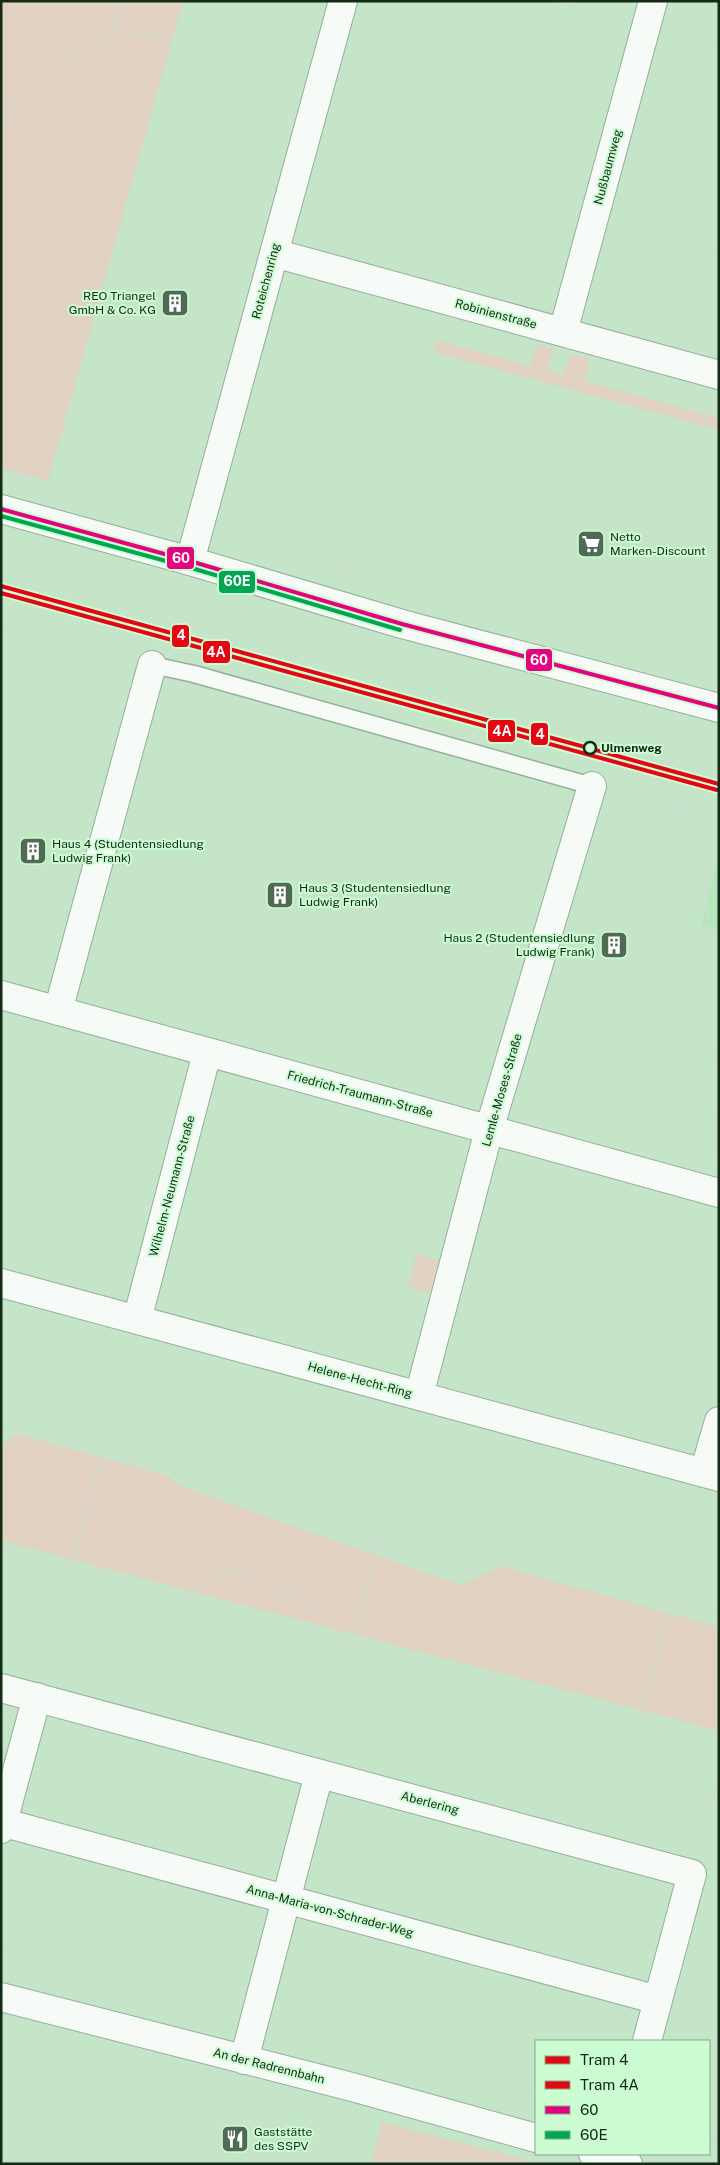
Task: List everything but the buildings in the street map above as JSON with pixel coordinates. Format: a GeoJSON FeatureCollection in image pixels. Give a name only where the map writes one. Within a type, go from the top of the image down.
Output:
{"type":"FeatureCollection","features":[{"type":"Feature","properties":{"kind":"street","name":"Roteichenring"},"geometry":{"type":"LineString","coordinates":[[190,562],[343,1]]}},
{"type":"Feature","properties":{"kind":"street","name":"Nußbaumweg"},"geometry":{"type":"LineString","coordinates":[[563,332],[653,1]]}},
{"type":"Feature","properties":{"kind":"street","name":"Robinienstraße"},"geometry":{"type":"LineString","coordinates":[[274,252],[718,375]]}},
{"type":"Feature","properties":{"kind":"street"},"geometry":{"type":"LineString","coordinates":[[4,506],[402,624],[719,708]]}},
{"type":"Feature","properties":{"kind":"street"},"geometry":{"type":"LineString","coordinates":[[58,1011],[152,665]]}},
{"type":"Feature","properties":{"kind":"street","name":"Lemle-Moses-Straße"},"geometry":{"type":"LineString","coordinates":[[419,1396],[489,1130],[601,777]]}},
{"type":"Feature","properties":{"kind":"street","name":"Friedrich-Traumann-Straße"},"geometry":{"type":"LineString","coordinates":[[1,995],[718,1192]]}},
{"type":"Feature","properties":{"kind":"street","name":"Wilhelm-Neumann-Straße"},"geometry":{"type":"LineString","coordinates":[[137,1320],[207,1053]]}},
{"type":"Feature","properties":{"kind":"street","name":"Helene-Hecht-Ring"},"geometry":{"type":"LineString","coordinates":[[1,1283],[711,1475]]}},
{"type":"Feature","properties":{"kind":"street"},"geometry":{"type":"LineString","coordinates":[[711,1475],[719,1421]]}},
{"type":"Feature","properties":{"kind":"street","name":"Aberlering"},"geometry":{"type":"LineString","coordinates":[[1,1688],[692,1874]]}},
{"type":"Feature","properties":{"kind":"street"},"geometry":{"type":"LineString","coordinates":[[2,1825],[36,1697]]}},
{"type":"Feature","properties":{"kind":"street"},"geometry":{"type":"LineString","coordinates":[[244,2060],[319,1774]]}},
{"type":"Feature","properties":{"kind":"street","name":"Anna-Maria-von-Schrader-Weg"},"geometry":{"type":"LineString","coordinates":[[2,1825],[658,2000]]}},
{"type":"Feature","properties":{"kind":"street"},"geometry":{"type":"LineString","coordinates":[[647,2040],[692,1874]]}},
{"type":"Feature","properties":{"kind":"street","name":"An der Radrennbahn"},"geometry":{"type":"LineString","coordinates":[[1,1997],[535,2138]]}},
{"type":"Feature","properties":{"kind":"lane"},"geometry":{"type":"LineString","coordinates":[[152,665],[194,674],[484,755],[601,777]]}},
{"type":"Feature","properties":{"kind":"path"},"geometry":{"type":"LineString","coordinates":[[113,30],[117,1]]}},
{"type":"Feature","properties":{"kind":"path"},"geometry":{"type":"LineString","coordinates":[[1,120],[44,75],[113,30],[153,35],[321,82]]}},
{"type":"Feature","properties":{"kind":"path"},"geometry":{"type":"LineString","coordinates":[[417,189],[441,172],[541,198],[575,224],[621,236],[694,248],[719,255]]}},
{"type":"Feature","properties":{"kind":"path"},"geometry":{"type":"LineString","coordinates":[[274,252],[299,309],[407,339],[412,378],[403,408],[378,449],[378,478],[371,513],[346,564],[314,656],[287,678],[311,685],[307,706]]}},
{"type":"Feature","properties":{"kind":"path"},"geometry":{"type":"LineString","coordinates":[[708,470],[697,448],[718,375]]}},
{"type":"Feature","properties":{"kind":"path"},"geometry":{"type":"LineString","coordinates":[[378,449],[458,469]]}},
{"type":"Feature","properties":{"kind":"path"},"geometry":{"type":"LineString","coordinates":[[1,469],[43,488]]}},
{"type":"Feature","properties":{"kind":"path"},"geometry":{"type":"LineString","coordinates":[[198,528],[480,599],[719,668]]}},
{"type":"Feature","properties":{"kind":"path"},"geometry":{"type":"LineString","coordinates":[[1,624],[28,631],[41,637],[152,665]]}},
{"type":"Feature","properties":{"kind":"path"},"geometry":{"type":"LineString","coordinates":[[308,644],[352,656]]}},
{"type":"Feature","properties":{"kind":"path"},"geometry":{"type":"LineString","coordinates":[[645,777],[674,754],[684,698]]}},
{"type":"Feature","properties":{"kind":"path"},"geometry":{"type":"LineString","coordinates":[[625,730],[677,737]]}},
{"type":"Feature","properties":{"kind":"path"},"geometry":{"type":"LineString","coordinates":[[335,902],[392,916],[427,900],[456,869],[484,755]]}},
{"type":"Feature","properties":{"kind":"path"},"geometry":{"type":"LineString","coordinates":[[601,777],[645,777],[667,784],[693,818]]}},
{"type":"Feature","properties":{"kind":"path"},"geometry":{"type":"LineString","coordinates":[[601,777],[706,822],[712,1043],[719,1066]]}},
{"type":"Feature","properties":{"kind":"path"},"geometry":{"type":"LineString","coordinates":[[718,1192],[715,1119],[719,1104]]}},
{"type":"Feature","properties":{"kind":"path"},"geometry":{"type":"LineString","coordinates":[[36,1697],[137,1320]]}},
{"type":"Feature","properties":{"kind":"path"},"geometry":{"type":"LineString","coordinates":[[319,1774],[419,1396]]}},
{"type":"Feature","properties":{"kind":"path"},"geometry":{"type":"LineString","coordinates":[[1,1431],[18,1429],[171,1471],[193,1484],[457,1576],[502,1559],[719,1616]]}},
{"type":"Feature","properties":{"kind":"path"},"geometry":{"type":"LineString","coordinates":[[642,1719],[668,1604],[711,1475]]}},
{"type":"Feature","properties":{"kind":"path"},"geometry":{"type":"LineString","coordinates":[[1,1549],[719,1740]]}},
{"type":"Feature","properties":{"kind":"path"},"geometry":{"type":"LineString","coordinates":[[188,1598],[223,1568],[306,1599],[318,1633]]}},
{"type":"Feature","properties":{"kind":"path"},"geometry":{"type":"LineString","coordinates":[[692,1874],[719,1776]]}},
{"type":"Feature","properties":{"kind":"shaded area"},"geometry":{"type":"Polygon","coordinates":[[[1,1],[183,1],[48,481],[1,468],[1,1]]]}},
{"type":"Feature","properties":{"kind":"shaded area"},"geometry":{"type":"Polygon","coordinates":[[[437,340],[530,366],[536,344],[553,349],[547,371],[564,375],[571,354],[590,359],[585,381],[719,418],[719,430],[433,352],[437,340]]]}},
{"type":"Feature","properties":{"kind":"shaded area"},"geometry":{"type":"Polygon","coordinates":[[[719,858],[719,930],[701,925],[719,858]]]}},
{"type":"Feature","properties":{"kind":"shaded area"},"geometry":{"type":"Polygon","coordinates":[[[416,1254],[439,1260],[430,1294],[408,1288],[416,1254]]]}},
{"type":"Feature","properties":{"kind":"shaded area"},"geometry":{"type":"Polygon","coordinates":[[[17,1434],[170,1476],[175,1484],[461,1585],[501,1566],[715,1626],[719,1634],[719,1731],[1,1541],[1,1445],[17,1434]]]}},
{"type":"Feature","properties":{"kind":"shaded area"},"geometry":{"type":"Polygon","coordinates":[[[382,2122],[541,2164],[371,2164],[382,2122]]]}},
{"type":"Feature","properties":{"kind":"tram line","name":"4"},"geometry":{"type":"LineString","coordinates":[[1,586],[719,784]]}},
{"type":"Feature","properties":{"kind":"tram line","name":"4A"},"geometry":{"type":"LineString","coordinates":[[1,593],[717,790]]}},
{"type":"Feature","properties":{"kind":"transit line","name":"60"},"geometry":{"type":"LineString","coordinates":[[1,509],[190,561],[402,624],[719,708]]}},
{"type":"Feature","properties":{"kind":"transit line","name":"60E"},"geometry":{"type":"LineString","coordinates":[[1,516],[188,567],[400,630]]}},
{"type":"Feature","properties":{"kind":"place","name":"REO Triangel GmbH & Co. KG"},"geometry":{"type":"Point","coordinates":[175,303]}},
{"type":"Feature","properties":{"kind":"place","name":"Netto Marken-Discount"},"geometry":{"type":"Point","coordinates":[591,544]}},
{"type":"Feature","properties":{"kind":"place","name":"Ulmenweg"},"geometry":{"type":"Point","coordinates":[590,748]}},
{"type":"Feature","properties":{"kind":"place","name":"Haus 4 (Studentensiedlung Ludwig Frank)"},"geometry":{"type":"Point","coordinates":[33,851]}},
{"type":"Feature","properties":{"kind":"place","name":"Haus 3 (Studentensiedlung Ludwig Frank)"},"geometry":{"type":"Point","coordinates":[280,895]}},
{"type":"Feature","properties":{"kind":"place","name":"Haus 2 (Studentensiedlung Ludwig Frank)"},"geometry":{"type":"Point","coordinates":[614,945]}},
{"type":"Feature","properties":{"kind":"place","name":"Gaststätte des SSPV"},"geometry":{"type":"Point","coordinates":[235,2139]}}]}
